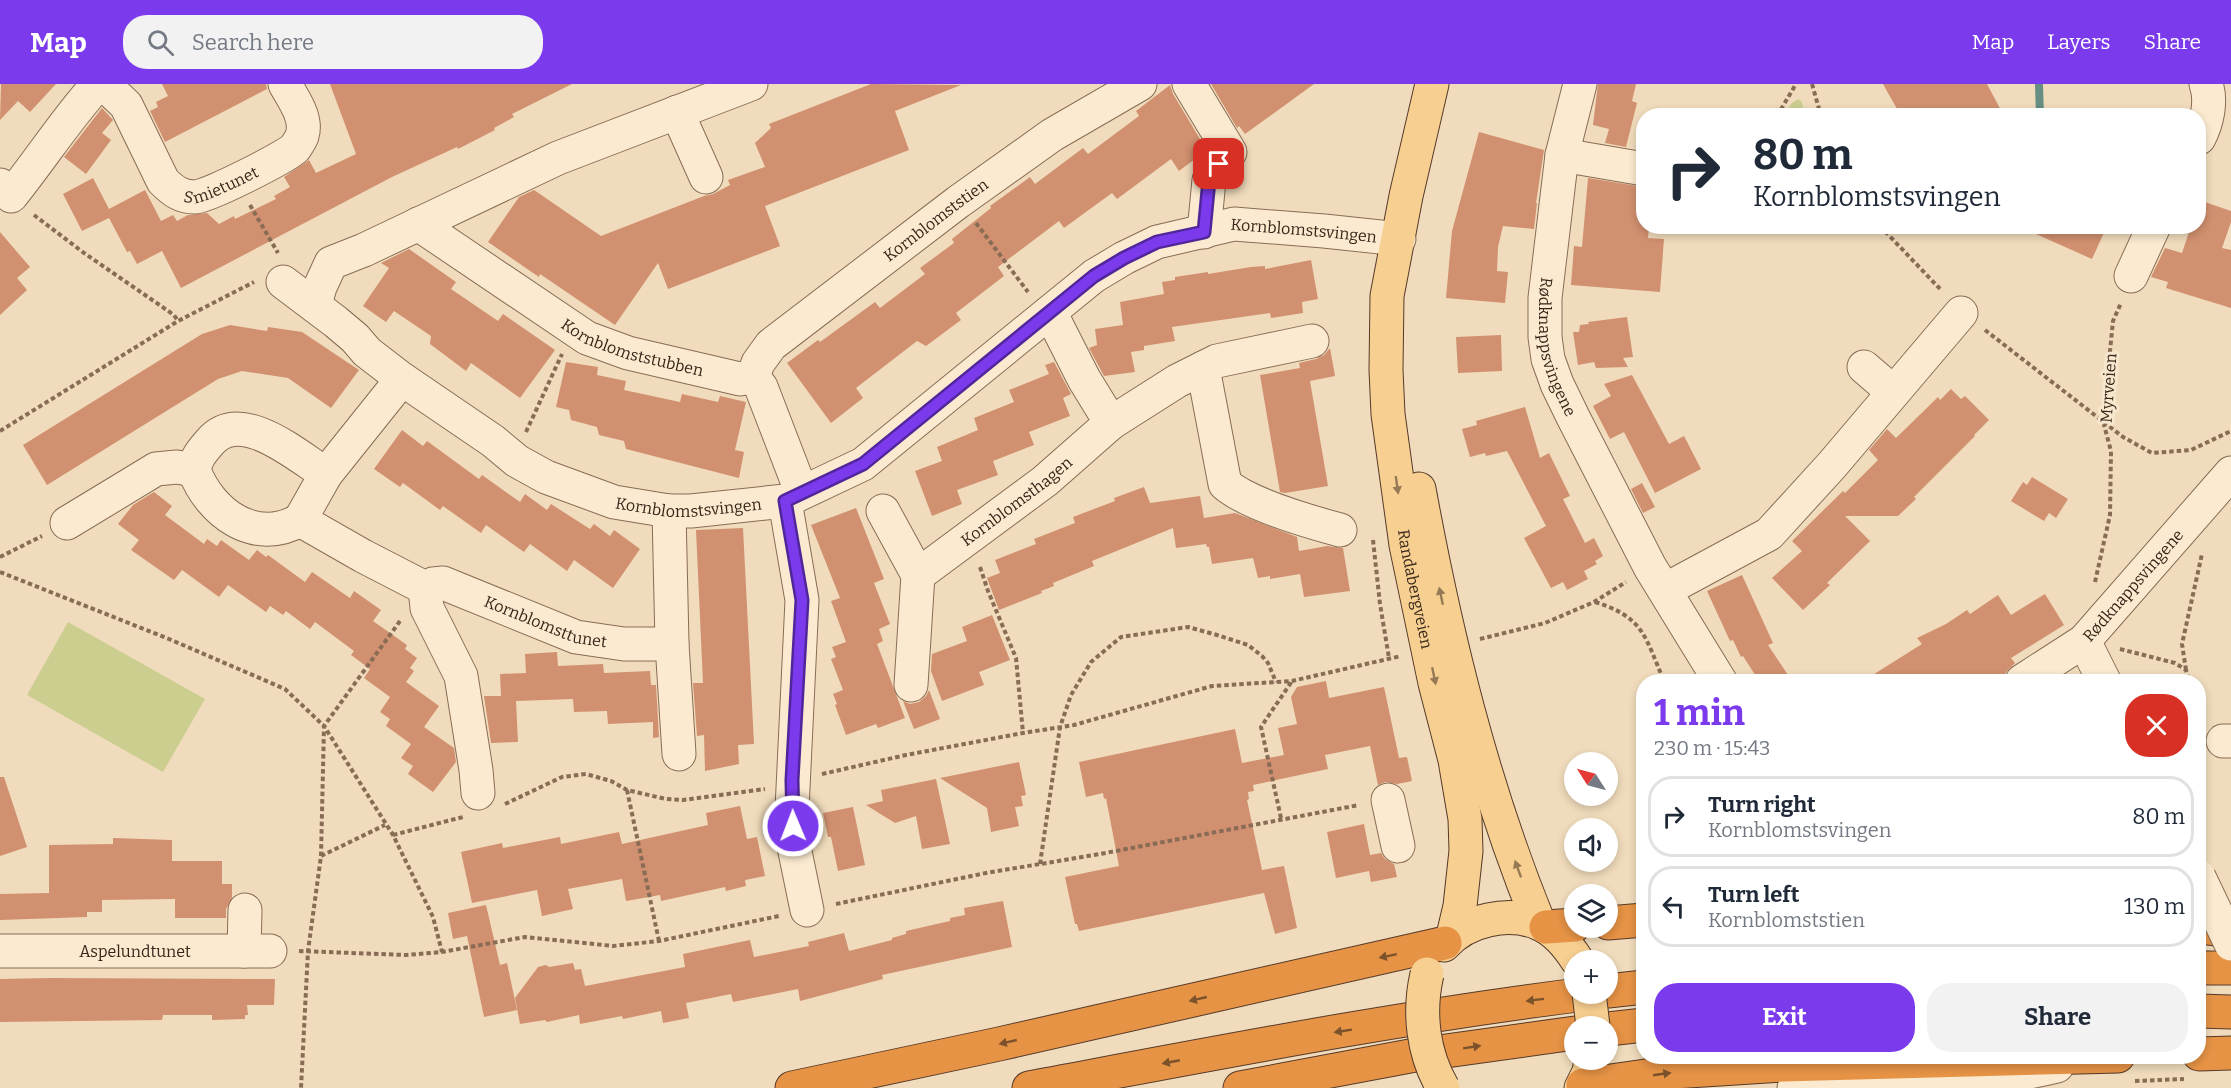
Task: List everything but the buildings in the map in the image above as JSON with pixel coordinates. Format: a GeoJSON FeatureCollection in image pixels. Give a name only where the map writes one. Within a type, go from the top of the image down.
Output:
{"type":"FeatureCollection","features":[{"type":"Feature","properties":{"kind":"highway"},"geometry":{"type":"LineString","coordinates":[[1618,922],[1636,921]]}},
{"type":"Feature","properties":{"kind":"highway"},"geometry":{"type":"LineString","coordinates":[[2206,928],[2231,930]]}},
{"type":"Feature","properties":{"kind":"highway"},"geometry":{"type":"LineString","coordinates":[[792,1088],[999,1044],[1449,940]]}},
{"type":"Feature","properties":{"kind":"highway"},"geometry":{"type":"LineString","coordinates":[[2206,968],[2231,968]]}},
{"type":"Feature","properties":{"kind":"highway"},"geometry":{"type":"LineString","coordinates":[[1618,990],[1636,988]]}},
{"type":"Feature","properties":{"kind":"highway"},"geometry":{"type":"LineString","coordinates":[[1029,1088],[1291,1039],[1564,996]]}},
{"type":"Feature","properties":{"kind":"highway"},"geometry":{"type":"LineString","coordinates":[[2206,1011],[2231,1012]]}},
{"type":"Feature","properties":{"kind":"highway"},"geometry":{"type":"LineString","coordinates":[[1618,1028],[1636,1026]]}},
{"type":"Feature","properties":{"kind":"highway"},"geometry":{"type":"LineString","coordinates":[[1240,1088],[1410,1056],[1564,1035]]}},
{"type":"Feature","properties":{"kind":"highway"},"geometry":{"type":"LineString","coordinates":[[2206,1062],[2231,1053]]}},
{"type":"Feature","properties":{"kind":"highway"},"geometry":{"type":"LineString","coordinates":[[1588,1078],[1822,1064]]}},
{"type":"Feature","properties":{"kind":"main road","name":"Randabergveien"},"geometry":{"type":"LineString","coordinates":[[1434,91],[1412,166],[1387,296],[1386,370],[1388,414],[1406,545],[1435,684],[1455,760],[1465,819],[1466,851],[1460,906],[1449,940]]}},
{"type":"Feature","properties":{"kind":"main road","name":"Randabergveien"},"geometry":{"type":"LineString","coordinates":[[1399,239],[1401,371],[1429,540],[1458,673],[1507,839],[1562,938]]}},
{"type":"Feature","properties":{"kind":"main road"},"geometry":{"type":"LineString","coordinates":[[1443,1088],[1432,1067],[1424,1032],[1422,1002],[1427,974],[1432,962],[1449,940],[1464,929],[1489,920],[1515,918],[1562,938]]}},
{"type":"Feature","properties":{"kind":"street","name":"Smietunet"},"geometry":{"type":"LineString","coordinates":[[6,190],[34,168],[96,85],[108,88],[126,105],[164,181],[172,190],[183,196],[198,197],[237,180],[295,148],[302,136],[303,125],[301,114],[285,84]]}},
{"type":"Feature","properties":{"kind":"street"},"geometry":{"type":"LineString","coordinates":[[315,304],[323,278],[331,263],[558,158],[751,84]]}},
{"type":"Feature","properties":{"kind":"street","name":"Kornblomststien"},"geometry":{"type":"LineString","coordinates":[[753,377],[758,363],[771,345],[958,202],[1052,135],[1140,84]]}},
{"type":"Feature","properties":{"kind":"street"},"geometry":{"type":"LineString","coordinates":[[1189,84],[1230,152],[1209,180],[1204,232]]}},
{"type":"Feature","properties":{"kind":"street","name":"Rødknappsvingene"},"geometry":{"type":"LineString","coordinates":[[1580,84],[1562,155],[1545,298],[1545,337],[1548,359],[1572,417],[1658,579],[1716,674]]}},
{"type":"Feature","properties":{"kind":"street"},"geometry":{"type":"LineString","coordinates":[[2206,84],[2208,89],[2206,125]]}},
{"type":"Feature","properties":{"kind":"street"},"geometry":{"type":"LineString","coordinates":[[676,112],[706,177]]}},
{"type":"Feature","properties":{"kind":"street"},"geometry":{"type":"LineString","coordinates":[[1562,155],[1636,168]]}},
{"type":"Feature","properties":{"kind":"street","name":"Kornblomststubben"},"geometry":{"type":"LineString","coordinates":[[418,224],[576,331],[602,344],[655,360],[740,379],[753,377]]}},
{"type":"Feature","properties":{"kind":"street","name":"Kornblomstsvingen"},"geometry":{"type":"LineString","coordinates":[[275,272],[355,338],[367,352],[517,460],[546,477],[614,502],[669,511],[729,508],[793,496],[863,464],[1041,304],[1157,242],[1234,224],[1399,239]]}},
{"type":"Feature","properties":{"kind":"street"},"geometry":{"type":"LineString","coordinates":[[2132,276],[2150,234]]}},
{"type":"Feature","properties":{"kind":"street"},"geometry":{"type":"LineString","coordinates":[[1041,304],[1111,423]]}},
{"type":"Feature","properties":{"kind":"street"},"geometry":{"type":"LineString","coordinates":[[1658,579],[1769,534],[1832,465],[1961,313]]}},
{"type":"Feature","properties":{"kind":"street","name":"Kornblomsthagen"},"geometry":{"type":"LineString","coordinates":[[918,575],[1045,481],[1111,423],[1177,381],[1218,361],[1312,341]]}},
{"type":"Feature","properties":{"kind":"street"},"geometry":{"type":"LineString","coordinates":[[1864,367],[1893,392]]}},
{"type":"Feature","properties":{"kind":"street"},"geometry":{"type":"LineString","coordinates":[[1203,368],[1225,484],[1234,492],[1251,499],[1340,531]]}},
{"type":"Feature","properties":{"kind":"street"},"geometry":{"type":"LineString","coordinates":[[753,377],[761,387],[793,496],[802,600],[792,780],[793,842],[807,909]]}},
{"type":"Feature","properties":{"kind":"street"},"geometry":{"type":"LineString","coordinates":[[326,474],[271,439],[251,429],[239,428],[226,430],[214,437],[196,459],[194,470],[199,484],[208,497],[218,509],[232,519],[250,527],[271,529],[289,527],[300,520],[326,474],[402,379]]}},
{"type":"Feature","properties":{"kind":"street"},"geometry":{"type":"LineString","coordinates":[[67,523],[156,470],[177,467],[194,470]]}},
{"type":"Feature","properties":{"kind":"street","name":"Rødknappsvingene"},"geometry":{"type":"LineString","coordinates":[[2032,674],[2090,634],[2231,472]]}},
{"type":"Feature","properties":{"kind":"street"},"geometry":{"type":"LineString","coordinates":[[669,511],[672,644],[679,754]]}},
{"type":"Feature","properties":{"kind":"street"},"geometry":{"type":"LineString","coordinates":[[884,511],[918,575],[911,686]]}},
{"type":"Feature","properties":{"kind":"street","name":"Kornblomsttunet"},"geometry":{"type":"LineString","coordinates":[[300,520],[425,588],[443,583],[576,637],[624,644],[672,644]]}},
{"type":"Feature","properties":{"kind":"street"},"geometry":{"type":"LineString","coordinates":[[425,588],[427,608],[461,676],[480,805]]}},
{"type":"Feature","properties":{"kind":"street"},"geometry":{"type":"LineString","coordinates":[[2090,634],[2102,674]]}},
{"type":"Feature","properties":{"kind":"street"},"geometry":{"type":"LineString","coordinates":[[1388,800],[1398,846]]}},
{"type":"Feature","properties":{"kind":"street"},"geometry":{"type":"LineString","coordinates":[[2206,892],[2231,944]]}},
{"type":"Feature","properties":{"kind":"street"},"geometry":{"type":"LineString","coordinates":[[245,910],[257,951]]}},
{"type":"Feature","properties":{"kind":"street","name":"Aspelundtunet"},"geometry":{"type":"LineString","coordinates":[[0,951],[257,951]]}},
{"type":"Feature","properties":{"kind":"street"},"geometry":{"type":"LineString","coordinates":[[1794,1088],[1940,1084],[2002,1078],[2065,1064]]}},
{"type":"Feature","properties":{"kind":"path"},"geometry":{"type":"LineString","coordinates":[[1782,108],[1796,84]]}},
{"type":"Feature","properties":{"kind":"path"},"geometry":{"type":"LineString","coordinates":[[1812,84],[1819,108]]}},
{"type":"Feature","properties":{"kind":"path"},"geometry":{"type":"LineString","coordinates":[[0,431],[178,321],[275,272],[237,180]]}},
{"type":"Feature","properties":{"kind":"path"},"geometry":{"type":"LineString","coordinates":[[6,190],[84,253],[174,315],[178,321]]}},
{"type":"Feature","properties":{"kind":"path"},"geometry":{"type":"LineString","coordinates":[[958,202],[1041,304]]}},
{"type":"Feature","properties":{"kind":"path","name":"Myrveien"},"geometry":{"type":"LineString","coordinates":[[2090,634],[2091,596],[2110,515],[2110,451],[2103,421],[2113,321],[2132,276]]}},
{"type":"Feature","properties":{"kind":"path"},"geometry":{"type":"LineString","coordinates":[[525,435],[565,347],[576,331]]}},
{"type":"Feature","properties":{"kind":"path"},"geometry":{"type":"LineString","coordinates":[[2103,421],[2152,453],[2191,450],[2231,432]]}},
{"type":"Feature","properties":{"kind":"path"},"geometry":{"type":"LineString","coordinates":[[2187,674],[2182,644],[2198,578],[2207,521],[2202,504]]}},
{"type":"Feature","properties":{"kind":"path"},"geometry":{"type":"LineString","coordinates":[[0,557],[67,523]]}},
{"type":"Feature","properties":{"kind":"path"},"geometry":{"type":"LineString","coordinates":[[967,540],[978,561],[1016,658],[1023,733]]}},
{"type":"Feature","properties":{"kind":"path"},"geometry":{"type":"LineString","coordinates":[[0,572],[169,639],[285,690],[324,726],[393,835],[434,917],[442,952]]}},
{"type":"Feature","properties":{"kind":"path"},"geometry":{"type":"LineString","coordinates":[[1480,639],[1545,623],[1658,579]]}},
{"type":"Feature","properties":{"kind":"path"},"geometry":{"type":"LineString","coordinates":[[301,1088],[308,951],[321,856],[324,726],[425,588]]}},
{"type":"Feature","properties":{"kind":"path"},"geometry":{"type":"LineString","coordinates":[[1594,602],[1622,612],[1642,629],[1661,674]]}},
{"type":"Feature","properties":{"kind":"path"},"geometry":{"type":"LineString","coordinates":[[1040,864],[1060,727],[1071,695],[1090,662],[1121,637],[1188,627],[1217,635],[1248,645],[1262,656],[1268,663],[1276,682]]}},
{"type":"Feature","properties":{"kind":"path"},"geometry":{"type":"LineString","coordinates":[[2090,634],[2175,663],[2186,670]]}},
{"type":"Feature","properties":{"kind":"path"},"geometry":{"type":"LineString","coordinates":[[393,835],[561,777],[586,774],[611,781],[627,790],[666,799],[683,800],[770,789],[792,780],[1110,716],[1212,686],[1292,681],[1407,654]]}},
{"type":"Feature","properties":{"kind":"path"},"geometry":{"type":"LineString","coordinates":[[1281,818],[1261,727],[1292,681]]}},
{"type":"Feature","properties":{"kind":"path"},"geometry":{"type":"LineString","coordinates":[[627,790],[658,941]]}},
{"type":"Feature","properties":{"kind":"path"},"geometry":{"type":"LineString","coordinates":[[257,951],[373,955],[442,952],[525,937],[613,946],[658,941],[986,873],[1388,800]]}},
{"type":"Feature","properties":{"kind":"path"},"geometry":{"type":"LineString","coordinates":[[321,856],[385,825]]}},
{"type":"Feature","properties":{"kind":"path"},"geometry":{"type":"LineString","coordinates":[[2123,1069],[2192,1067]]}},
{"type":"Feature","properties":{"kind":"green space"},"geometry":{"type":"Polygon","coordinates":[[[1798,99],[1802,102],[1803,108],[1788,108],[1798,99]]]}},
{"type":"Feature","properties":{"kind":"green space"},"geometry":{"type":"Polygon","coordinates":[[[68,622],[205,699],[163,772],[27,695],[68,622]]]}},
{"type":"Feature","properties":{"kind":"waterway"},"geometry":{"type":"LineString","coordinates":[[2039,86],[2040,108]]}},
{"type":"Feature","properties":{"kind":"route"},"geometry":{"type":"LineString","coordinates":[[793,826],[792,780],[802,600],[785,501],[801,491],[863,464],[1094,276],[1157,242],[1204,232],[1209,180],[1219,164]]}}]}
